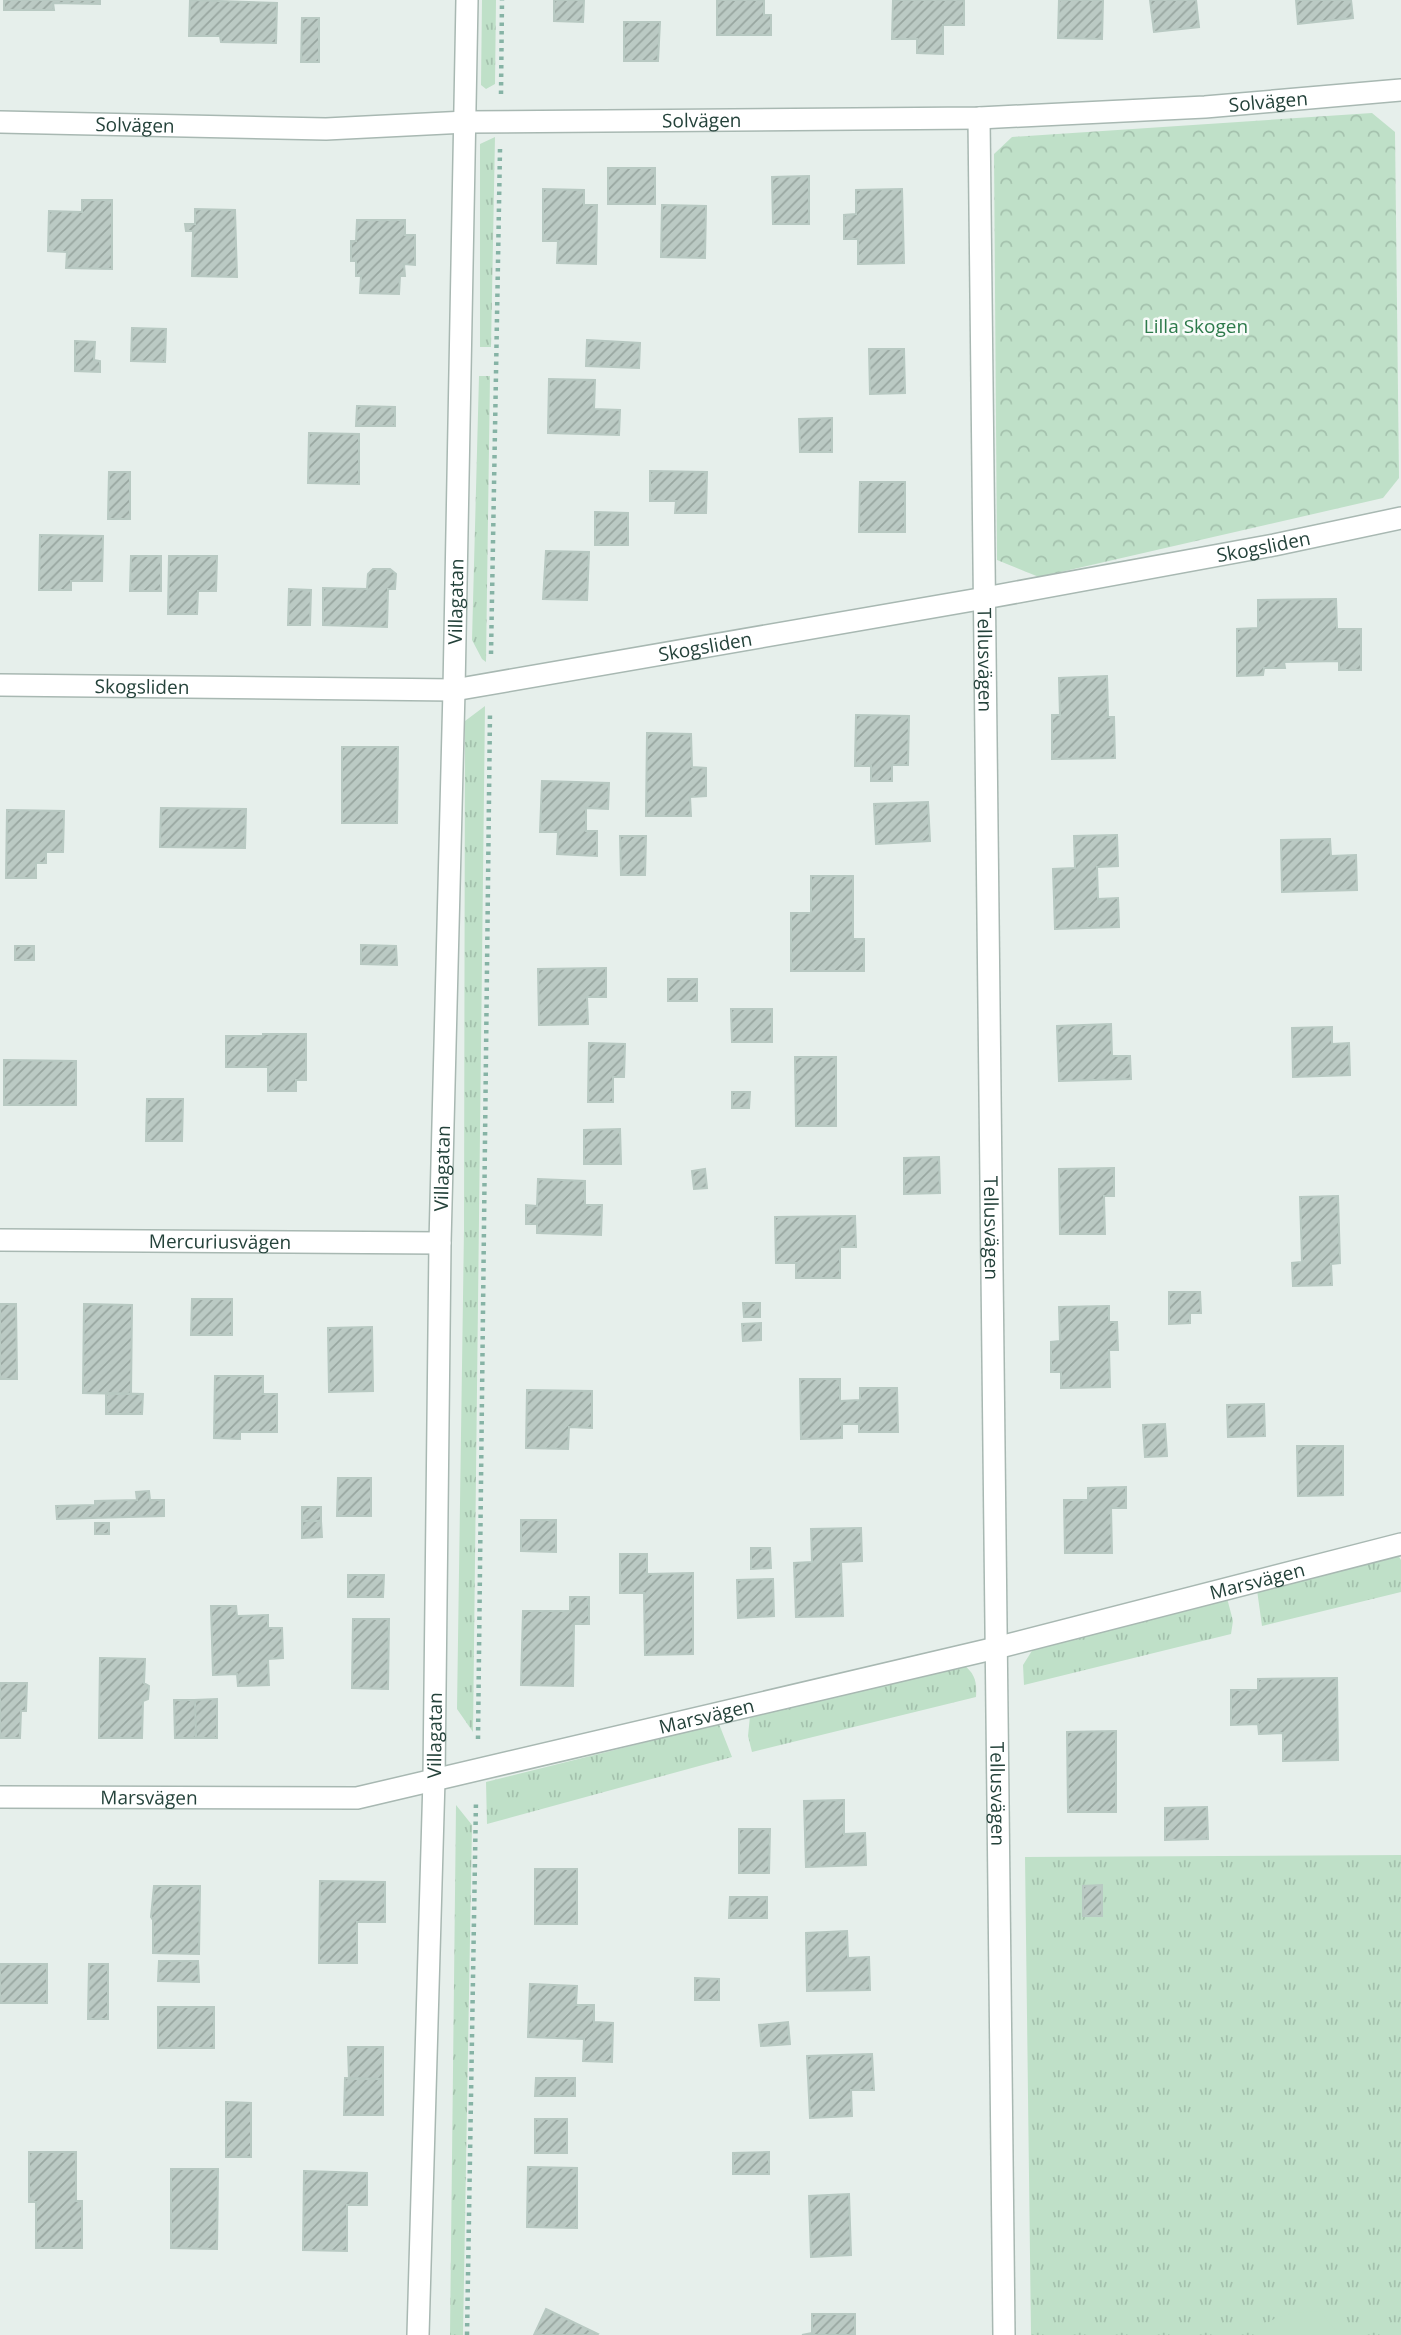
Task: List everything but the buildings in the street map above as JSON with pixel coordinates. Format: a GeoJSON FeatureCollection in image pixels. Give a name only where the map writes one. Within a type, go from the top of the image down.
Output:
{"type":"FeatureCollection","features":[{"type":"Feature","properties":{"kind":"street","name":"Villagatan"},"geometry":{"type":"LineString","coordinates":[[418,2335],[434,1779],[440,1243],[467,0]]}},
{"type":"Feature","properties":{"kind":"street","name":"Solvägen"},"geometry":{"type":"LineString","coordinates":[[0,122],[326,129],[466,122],[979,118],[1205,107],[1401,90]]}},
{"type":"Feature","properties":{"kind":"street","name":"Tellusvägen"},"geometry":{"type":"LineString","coordinates":[[979,118],[1004,2335]]}},
{"type":"Feature","properties":{"kind":"street","name":"Skogsliden"},"geometry":{"type":"LineString","coordinates":[[0,685],[454,690],[985,598],[1274,545],[1401,517]]}},
{"type":"Feature","properties":{"kind":"street","name":"Mercuriusvägen"},"geometry":{"type":"LineString","coordinates":[[0,1240],[440,1243]]}},
{"type":"Feature","properties":{"kind":"street","name":"Marsvägen"},"geometry":{"type":"LineString","coordinates":[[0,1797],[358,1798],[996,1648],[1401,1544]]}},
{"type":"Feature","properties":{"kind":"path"},"geometry":{"type":"LineString","coordinates":[[467,2335],[502,0]]}},
{"type":"Feature","properties":{"kind":"green space"},"geometry":{"type":"Polygon","coordinates":[[[482,0],[496,0],[495,84],[486,89],[481,85],[482,0]]]}},
{"type":"Feature","properties":{"kind":"green space","name":"Lilla Skogen"},"geometry":{"type":"Polygon","coordinates":[[[1372,113],[1395,132],[1399,478],[1383,498],[1039,577],[997,560],[994,154],[1012,137],[1372,113]]]}},
{"type":"Feature","properties":{"kind":"green space"},"geometry":{"type":"Polygon","coordinates":[[[495,137],[491,347],[480,347],[480,144],[495,137]]]}},
{"type":"Feature","properties":{"kind":"green space"},"geometry":{"type":"Polygon","coordinates":[[[479,376],[490,376],[486,662],[472,640],[479,376]]]}},
{"type":"Feature","properties":{"kind":"green space"},"geometry":{"type":"Polygon","coordinates":[[[485,706],[473,1732],[457,1709],[464,1229],[465,721],[485,706]]]}},
{"type":"Feature","properties":{"kind":"green space"},"geometry":{"type":"Polygon","coordinates":[[[1398,1555],[1401,1560],[1401,1592],[1262,1626],[1257,1590],[1398,1555]]]}},
{"type":"Feature","properties":{"kind":"green space"},"geometry":{"type":"Polygon","coordinates":[[[1227,1598],[1233,1621],[1231,1634],[1024,1685],[1023,1665],[1035,1646],[1227,1598]]]}},
{"type":"Feature","properties":{"kind":"green space"},"geometry":{"type":"Polygon","coordinates":[[[963,1664],[974,1678],[976,1697],[752,1752],[748,1736],[750,1716],[963,1664]]]}},
{"type":"Feature","properties":{"kind":"green space"},"geometry":{"type":"Polygon","coordinates":[[[719,1724],[732,1757],[487,1824],[486,1782],[719,1724]]]}},
{"type":"Feature","properties":{"kind":"green space"},"geometry":{"type":"Polygon","coordinates":[[[456,1805],[472,1825],[463,2335],[450,2335],[456,1805]]]}},
{"type":"Feature","properties":{"kind":"green space"},"geometry":{"type":"Polygon","coordinates":[[[1401,1855],[1401,2335],[1031,2335],[1025,1857],[1401,1855]]]}},
{"type":"Feature","properties":{"kind":"green space"},"geometry":{"type":"Polygon","coordinates":[[[1320,2311],[1339,2335],[1257,2335],[1276,2318],[1294,2313],[1320,2311]]]}}]}
